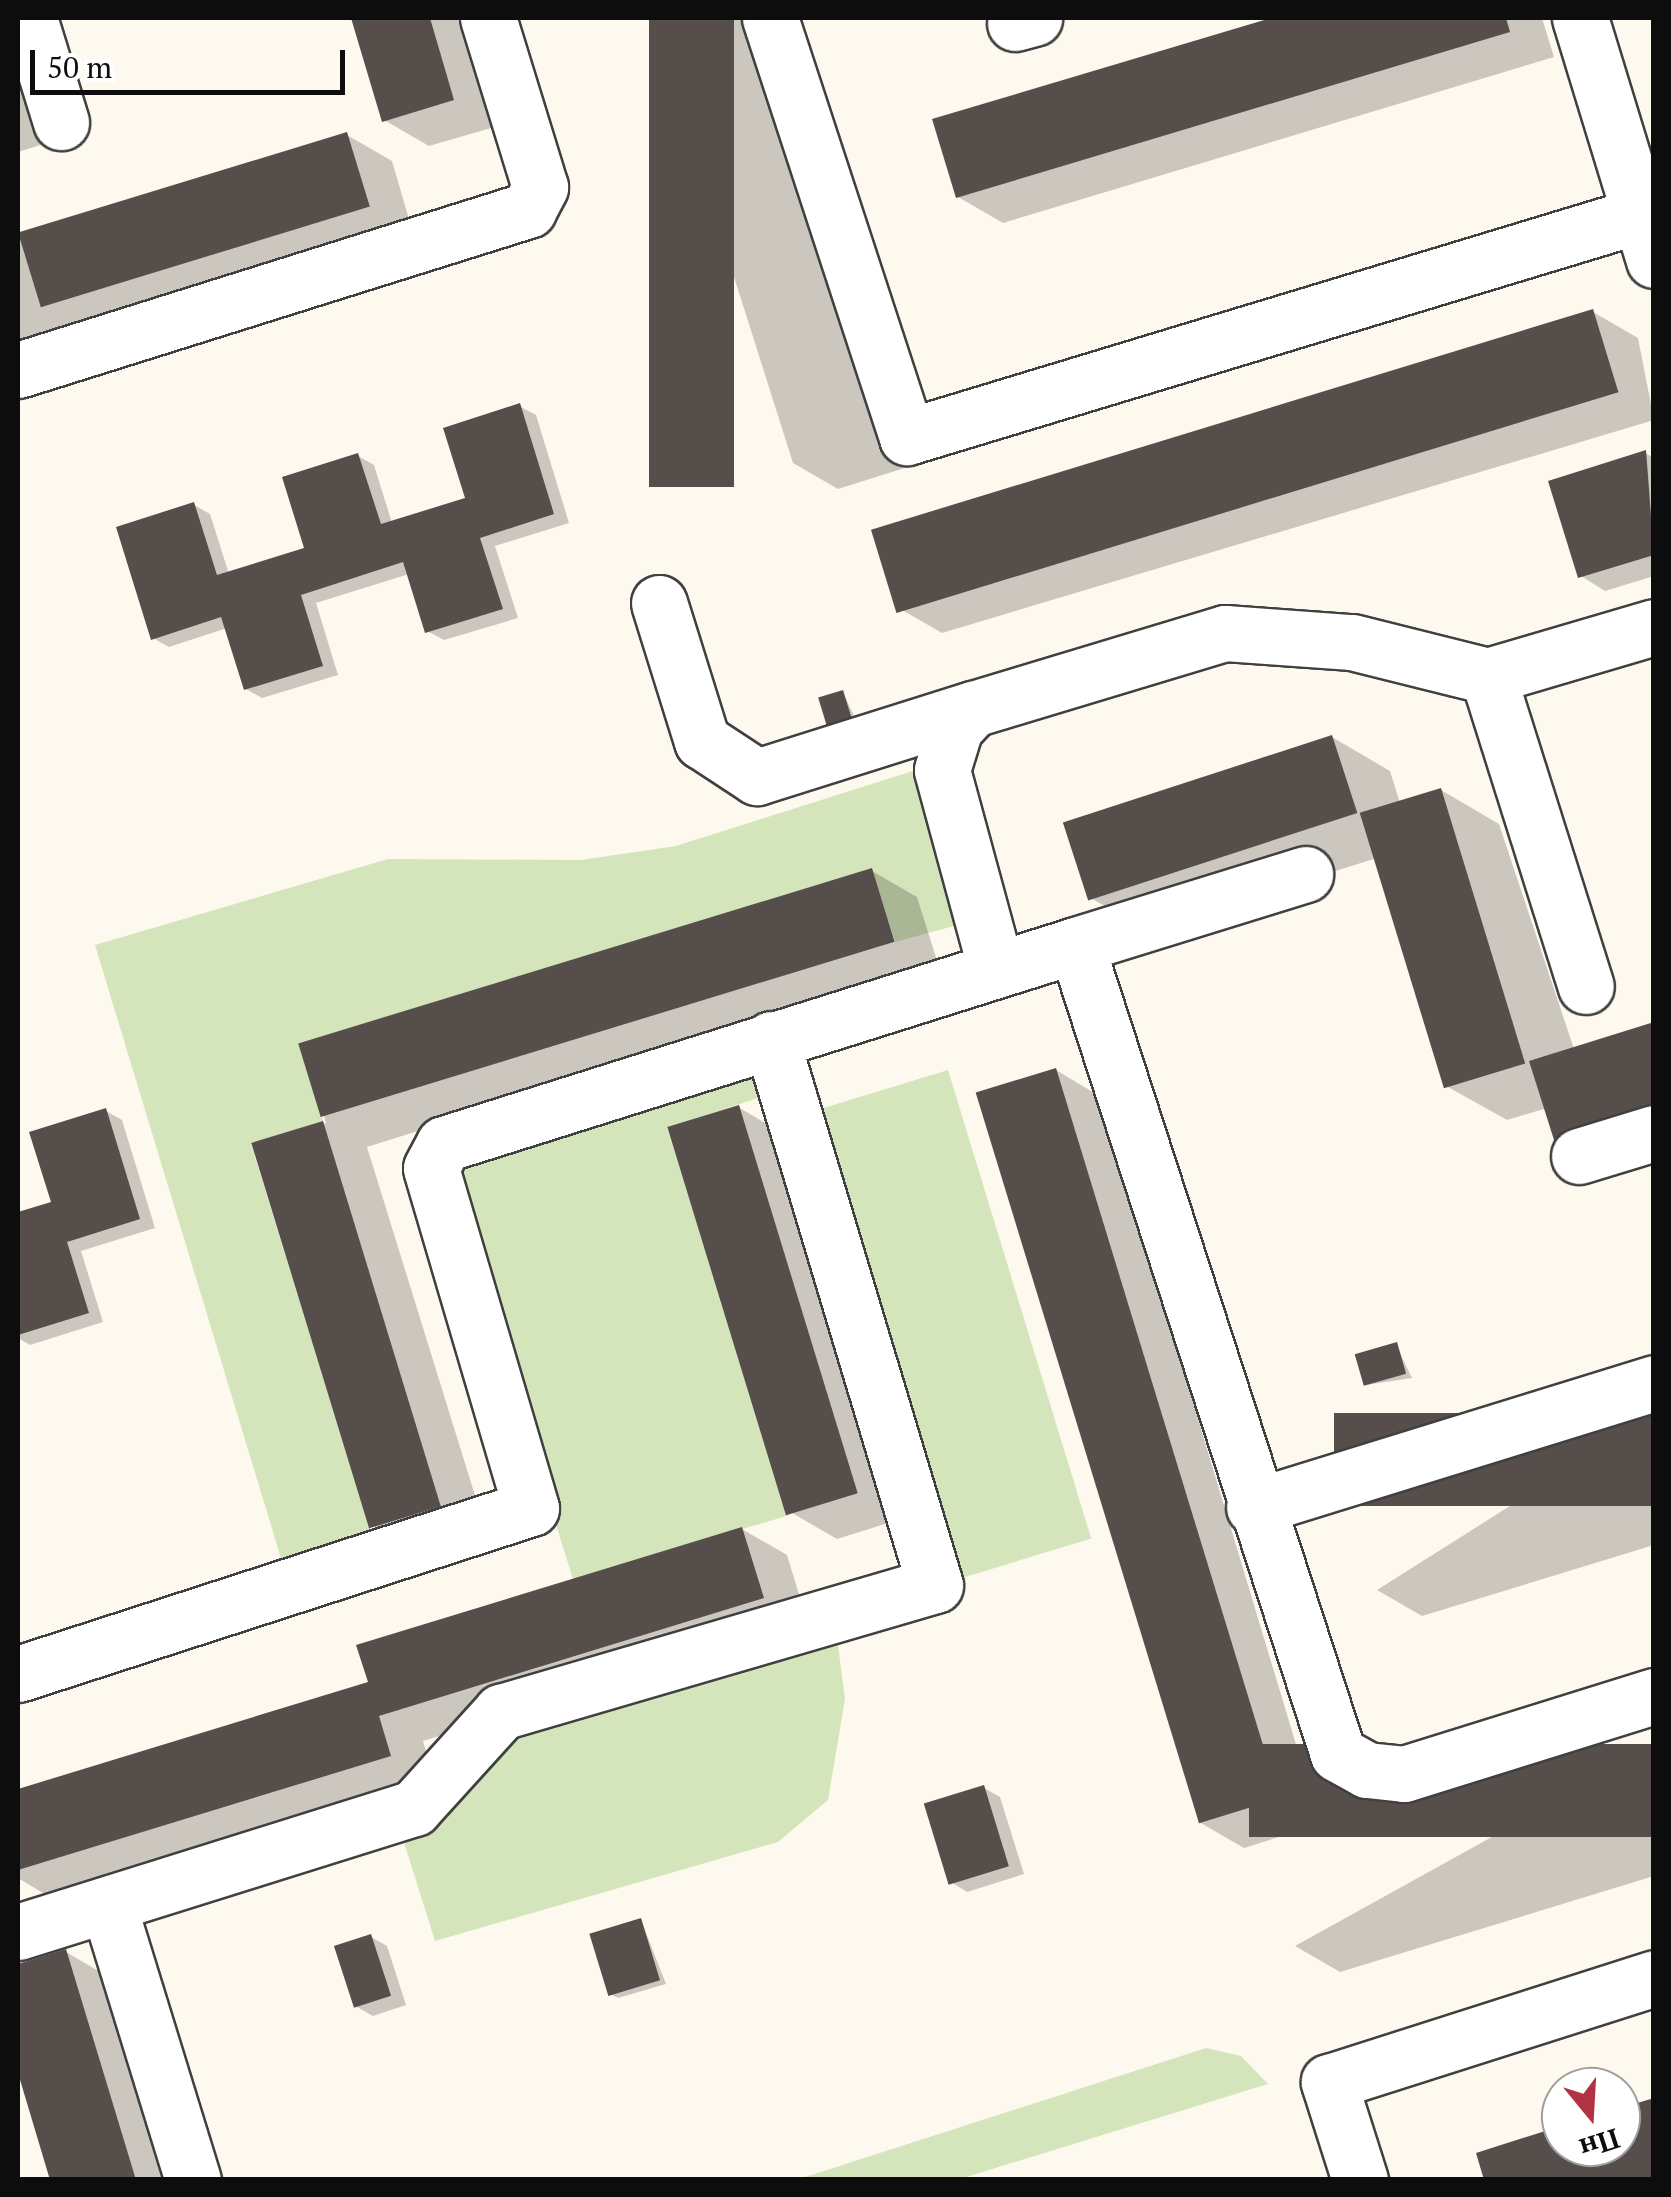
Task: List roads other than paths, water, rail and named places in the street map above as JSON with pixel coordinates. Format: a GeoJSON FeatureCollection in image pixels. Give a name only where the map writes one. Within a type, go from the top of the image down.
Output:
{"type":"FeatureCollection","features":[{"type":"Feature","properties":{"kind":"lane"},"geometry":{"type":"LineString","coordinates":[[29,18],[61,122]]}},
{"type":"Feature","properties":{"kind":"lane"},"geometry":{"type":"LineString","coordinates":[[18,370],[528,210],[540,187],[488,18]]}},
{"type":"Feature","properties":{"kind":"lane"},"geometry":{"type":"LineString","coordinates":[[770,18],[907,436],[1647,237],[1580,18]]}},
{"type":"Feature","properties":{"kind":"lane"},"geometry":{"type":"LineString","coordinates":[[658,602],[702,742],[757,776],[1225,633],[1352,642],[1488,676],[1654,627]]}},
{"type":"Feature","properties":{"kind":"lane"},"geometry":{"type":"LineString","coordinates":[[1488,676],[1586,986]]}},
{"type":"Feature","properties":{"kind":"lane"},"geometry":{"type":"LineString","coordinates":[[973,708],[955,728],[942,770],[996,969]]}},
{"type":"Feature","properties":{"kind":"lane"},"geometry":{"type":"LineString","coordinates":[[18,1674],[531,1508],[432,1154],[771,1039],[1305,874]]}},
{"type":"Feature","properties":{"kind":"lane"},"geometry":{"type":"LineString","coordinates":[[1076,944],[1315,1703],[1338,1754],[1367,1770],[1404,1774],[1654,1696]]}},
{"type":"Feature","properties":{"kind":"lane"},"geometry":{"type":"LineString","coordinates":[[18,1932],[414,1808],[501,1712],[936,1585],[771,1039]]}},
{"type":"Feature","properties":{"kind":"lane"},"geometry":{"type":"LineString","coordinates":[[1579,1156],[1654,1133]]}},
{"type":"Feature","properties":{"kind":"lane"},"geometry":{"type":"LineString","coordinates":[[1254,1507],[1654,1383]]}},
{"type":"Feature","properties":{"kind":"lane"},"geometry":{"type":"LineString","coordinates":[[108,1904],[192,2180]]}},
{"type":"Feature","properties":{"kind":"lane"},"geometry":{"type":"LineString","coordinates":[[1360,2180],[1328,2082],[1654,1978]]}}]}
